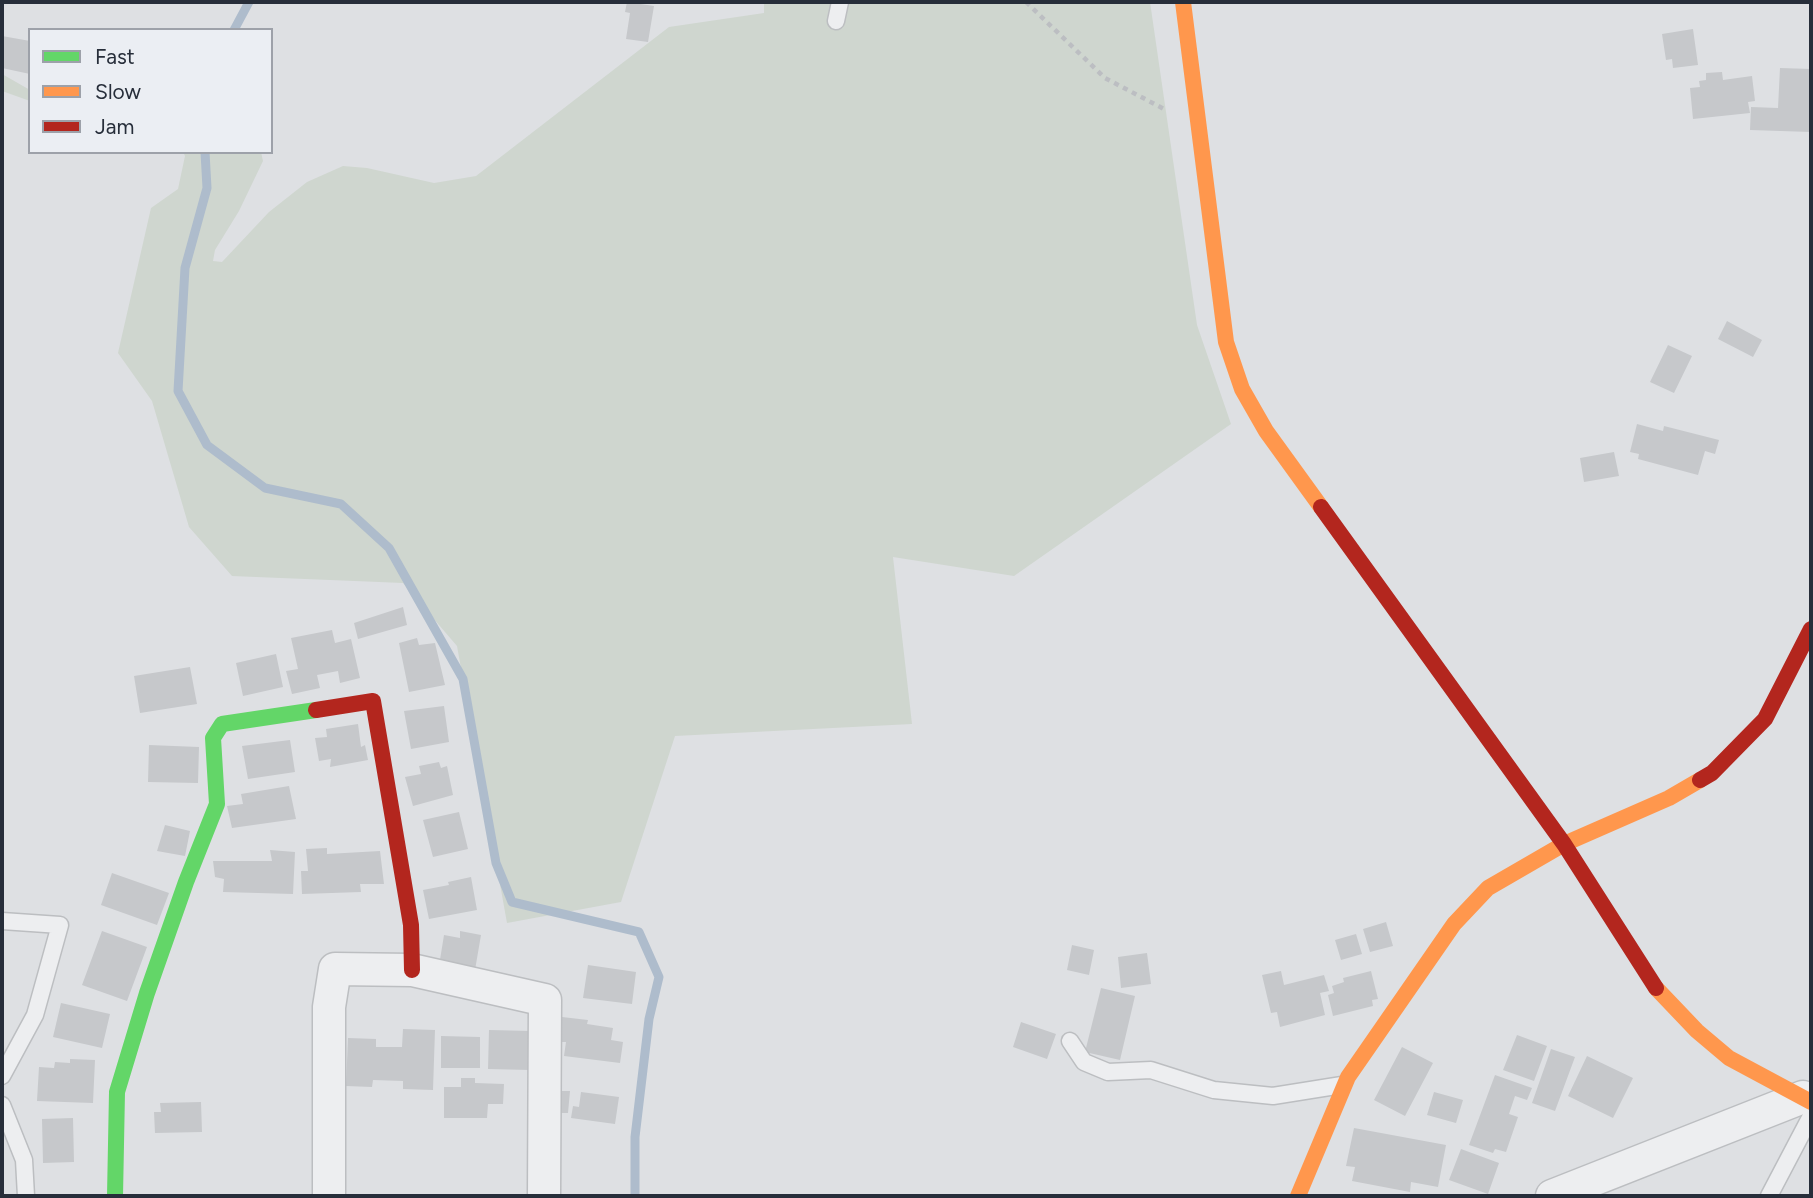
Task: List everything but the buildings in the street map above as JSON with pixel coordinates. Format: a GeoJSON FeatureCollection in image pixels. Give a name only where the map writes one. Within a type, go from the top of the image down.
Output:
{"type":"FeatureCollection","features":[{"type":"Feature","properties":{"kind":"street"},"geometry":{"type":"LineString","coordinates":[[1183,2],[1226,342],[1242,389],[1266,431],[1564,844],[1655,987],[1697,1031],[1729,1058],[1809,1105]]}},
{"type":"Feature","properties":{"kind":"street"},"geometry":{"type":"LineString","coordinates":[[1298,1196],[1345,1085],[1454,924],[1488,888],[1564,844],[1670,798],[1712,773],[1765,719],[1805,657],[1811,629]]}},
{"type":"Feature","properties":{"kind":"street"},"geometry":{"type":"LineString","coordinates":[[115,1196],[117,1093],[147,993],[186,882],[218,804],[213,738],[222,724],[373,701],[411,925],[412,970]]}},
{"type":"Feature","properties":{"kind":"street"},"geometry":{"type":"LineString","coordinates":[[329,1196],[329,1007],[335,969],[412,970],[545,1000],[544,1196]]}},
{"type":"Feature","properties":{"kind":"street"},"geometry":{"type":"LineString","coordinates":[[1552,1196],[1809,1105]]}},
{"type":"Feature","properties":{"kind":"lane"},"geometry":{"type":"LineString","coordinates":[[836,21],[840,2]]}},
{"type":"Feature","properties":{"kind":"lane"},"geometry":{"type":"LineString","coordinates":[[2,921],[60,925],[35,1015],[2,1076]]}},
{"type":"Feature","properties":{"kind":"lane"},"geometry":{"type":"LineString","coordinates":[[1070,1041],[1084,1062],[1108,1072],[1151,1070],[1214,1090],[1273,1096],[1345,1085]]}},
{"type":"Feature","properties":{"kind":"lane"},"geometry":{"type":"LineString","coordinates":[[2,1105],[24,1160],[26,1196]]}},
{"type":"Feature","properties":{"kind":"lane"},"geometry":{"type":"LineString","coordinates":[[1769,1196],[1809,1105]]}},
{"type":"Feature","properties":{"kind":"path"},"geometry":{"type":"LineString","coordinates":[[1026,2],[1105,78],[1199,128]]}},
{"type":"Feature","properties":{"kind":"shaded area"},"geometry":{"type":"Polygon","coordinates":[[[764,2],[1150,2],[1197,325],[1231,424],[1014,576],[893,557],[912,724],[675,736],[621,902],[507,923],[457,646],[403,583],[232,576],[189,527],[152,401],[118,353],[151,208],[178,189],[184,154],[261,154],[263,161],[239,211],[215,250],[213,261],[222,262],[269,212],[307,182],[343,166],[367,168],[434,183],[476,176],[669,27],[764,13],[764,2]]]}},
{"type":"Feature","properties":{"kind":"shaded area"},"geometry":{"type":"Polygon","coordinates":[[[2,74],[28,89],[28,100],[2,91],[2,74]]]}},
{"type":"Feature","properties":{"kind":"waterway"},"geometry":{"type":"LineString","coordinates":[[235,28],[249,2]]}},
{"type":"Feature","properties":{"kind":"waterway"},"geometry":{"type":"LineString","coordinates":[[205,154],[207,188],[185,268],[178,391],[207,445],[265,488],[341,504],[389,548],[463,679],[496,863],[512,902],[639,932],[659,977],[649,1019],[635,1137],[635,1196]]}},
{"type":"Feature","properties":{"kind":"traffic: fast"},"geometry":{"type":"LineString","coordinates":[[115,1196],[117,1092],[147,993],[217,804],[213,738],[222,724],[316,710]]}},
{"type":"Feature","properties":{"kind":"traffic: slow"},"geometry":{"type":"LineString","coordinates":[[1183,2],[1226,342],[1242,389],[1266,431],[1321,507]]}},
{"type":"Feature","properties":{"kind":"traffic: slow"},"geometry":{"type":"LineString","coordinates":[[1298,1196],[1348,1077],[1454,924],[1488,888],[1564,844],[1669,798],[1700,780]]}},
{"type":"Feature","properties":{"kind":"traffic: slow"},"geometry":{"type":"LineString","coordinates":[[1656,988],[1697,1031],[1729,1058],[1811,1102]]}},
{"type":"Feature","properties":{"kind":"traffic: jam"},"geometry":{"type":"LineString","coordinates":[[1321,507],[1564,844],[1656,988]]}},
{"type":"Feature","properties":{"kind":"traffic: jam"},"geometry":{"type":"LineString","coordinates":[[1700,780],[1712,773],[1765,719],[1811,629]]}},
{"type":"Feature","properties":{"kind":"traffic: jam"},"geometry":{"type":"LineString","coordinates":[[316,710],[373,701],[411,925],[412,970]]}}]}
